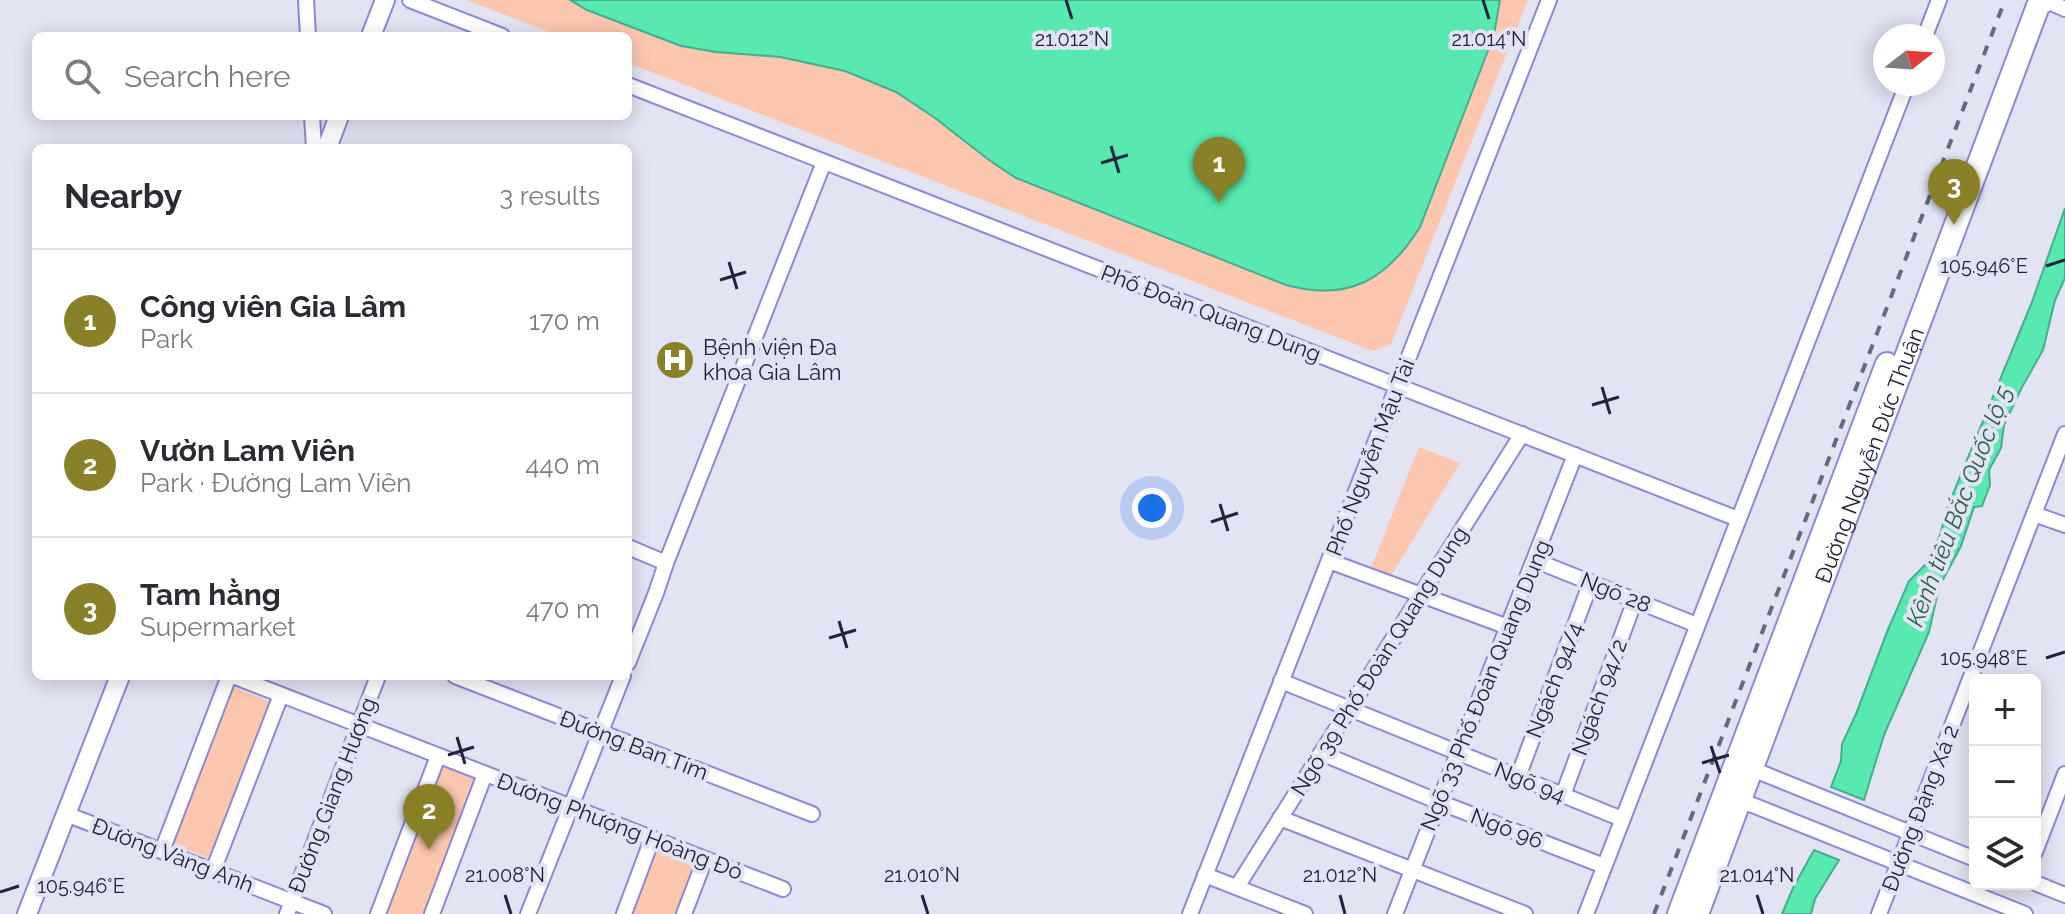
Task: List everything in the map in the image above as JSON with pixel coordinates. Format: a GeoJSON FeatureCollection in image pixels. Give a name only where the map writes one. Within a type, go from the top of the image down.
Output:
{"type":"FeatureCollection","features":[{"type":"Feature","properties":{"kind":"highway","name":"Đường Nguyễn Đức Thuận"},"geometry":{"type":"LineString","coordinates":[[1744,766],[2026,0]]}},
{"type":"Feature","properties":{"kind":"highway","name":"Đường Nguyễn Đức Thuận"},"geometry":{"type":"LineString","coordinates":[[1679,914],[1732,797],[2038,6],[2045,0]]}},
{"type":"Feature","properties":{"kind":"highway","name":"Đường Nguyễn Đức Thuận"},"geometry":{"type":"LineString","coordinates":[[1697,914],[1732,797]]}},
{"type":"Feature","properties":{"kind":"main road"},"geometry":{"type":"LineString","coordinates":[[373,32],[385,0]]}},
{"type":"Feature","properties":{"kind":"main road"},"geometry":{"type":"LineString","coordinates":[[328,144],[338,120]]}},
{"type":"Feature","properties":{"kind":"main road"},"geometry":{"type":"LineString","coordinates":[[27,914],[118,680]]}},
{"type":"Feature","properties":{"kind":"street"},"geometry":{"type":"LineString","coordinates":[[306,0],[308,32]]}},
{"type":"Feature","properties":{"kind":"street"},"geometry":{"type":"LineString","coordinates":[[410,0],[492,32]]}},
{"type":"Feature","properties":{"kind":"street","name":"Phố Nguyễn Mậu Tài"},"geometry":{"type":"LineString","coordinates":[[1190,914],[1549,0]]}},
{"type":"Feature","properties":{"kind":"street"},"geometry":{"type":"LineString","coordinates":[[1930,24],[1939,0]]}},
{"type":"Feature","properties":{"kind":"street"},"geometry":{"type":"LineString","coordinates":[[2045,0],[2065,9]]}},
{"type":"Feature","properties":{"kind":"street","name":"Phố Đoàn Quang Dung"},"geometry":{"type":"LineString","coordinates":[[632,87],[1738,519]]}},
{"type":"Feature","properties":{"kind":"street"},"geometry":{"type":"LineString","coordinates":[[1586,914],[1902,96]]}},
{"type":"Feature","properties":{"kind":"street"},"geometry":{"type":"LineString","coordinates":[[312,120],[314,144]]}},
{"type":"Feature","properties":{"kind":"street"},"geometry":{"type":"LineString","coordinates":[[632,653],[824,162]]}},
{"type":"Feature","properties":{"kind":"street","name":"Ngõ 39 Phố Đoàn Quang Dung"},"geometry":{"type":"LineString","coordinates":[[1237,887],[1522,434]]}},
{"type":"Feature","properties":{"kind":"street","name":"Đường Đặng Xá 2"},"geometry":{"type":"LineString","coordinates":[[1879,914],[2065,434]]}},
{"type":"Feature","properties":{"kind":"street","name":"Ngõ 33 Phố Đoàn Quang Dung"},"geometry":{"type":"LineString","coordinates":[[1395,914],[1575,455]]}},
{"type":"Feature","properties":{"kind":"street"},"geometry":{"type":"LineString","coordinates":[[2034,514],[2065,525]]}},
{"type":"Feature","properties":{"kind":"street"},"geometry":{"type":"LineString","coordinates":[[632,549],[666,563]]}},
{"type":"Feature","properties":{"kind":"street","name":"Ngõ 28"},"geometry":{"type":"LineString","coordinates":[[1534,560],[1697,625]]}},
{"type":"Feature","properties":{"kind":"street"},"geometry":{"type":"LineString","coordinates":[[1329,561],[1508,627]]}},
{"type":"Feature","properties":{"kind":"street","name":"Ngách 94/4"},"geometry":{"type":"LineString","coordinates":[[1518,777],[1591,582]]}},
{"type":"Feature","properties":{"kind":"street","name":"Ngách 94/2"},"geometry":{"type":"LineString","coordinates":[[1563,795],[1635,600]]}},
{"type":"Feature","properties":{"kind":"street"},"geometry":{"type":"LineString","coordinates":[[162,851],[229,680]]}},
{"type":"Feature","properties":{"kind":"street","name":"Đường Phượng Hoàng Đỏ"},"geometry":{"type":"LineString","coordinates":[[242,680],[783,889]]}},
{"type":"Feature","properties":{"kind":"street","name":"Đường Giang Hương"},"geometry":{"type":"LineString","coordinates":[[289,908],[376,680]]}},
{"type":"Feature","properties":{"kind":"street","name":"Đường Ban Tím"},"geometry":{"type":"LineString","coordinates":[[465,680],[812,814]]}},
{"type":"Feature","properties":{"kind":"street"},"geometry":{"type":"LineString","coordinates":[[528,914],[621,680]]}},
{"type":"Feature","properties":{"kind":"street","name":"Ngõ 94"},"geometry":{"type":"LineString","coordinates":[[1281,681],[1622,819]]}},
{"type":"Feature","properties":{"kind":"street"},"geometry":{"type":"LineString","coordinates":[[213,871],[281,695]]}},
{"type":"Feature","properties":{"kind":"street","name":"Ngõ 96"},"geometry":{"type":"LineString","coordinates":[[1321,753],[1604,866]]}},
{"type":"Feature","properties":{"kind":"street"},"geometry":{"type":"LineString","coordinates":[[378,914],[438,756]]}},
{"type":"Feature","properties":{"kind":"street"},"geometry":{"type":"LineString","coordinates":[[1744,766],[1969,857]]}},
{"type":"Feature","properties":{"kind":"street"},"geometry":{"type":"LineString","coordinates":[[432,914],[485,774]]}},
{"type":"Feature","properties":{"kind":"street"},"geometry":{"type":"LineString","coordinates":[[2041,836],[2065,774]]}},
{"type":"Feature","properties":{"kind":"street"},"geometry":{"type":"LineString","coordinates":[[1732,797],[2016,912]]}},
{"type":"Feature","properties":{"kind":"street","name":"Đường Vàng Anh"},"geometry":{"type":"LineString","coordinates":[[66,814],[213,871],[289,908],[324,914]]}},
{"type":"Feature","properties":{"kind":"street"},"geometry":{"type":"LineString","coordinates":[[1280,818],[1525,914]]}},
{"type":"Feature","properties":{"kind":"street"},"geometry":{"type":"LineString","coordinates":[[624,914],[652,839]]}},
{"type":"Feature","properties":{"kind":"street"},"geometry":{"type":"LineString","coordinates":[[684,914],[705,859]]}},
{"type":"Feature","properties":{"kind":"street"},"geometry":{"type":"LineString","coordinates":[[1205,875],[1305,914]]}},
{"type":"Feature","properties":{"kind":"street"},"geometry":{"type":"LineString","coordinates":[[2041,885],[2065,895]]}},
{"type":"Feature","properties":{"kind":"shaded area"},"geometry":{"type":"Polygon","coordinates":[[[466,0],[1528,0],[1391,344],[1373,351],[632,65],[632,32],[549,32],[466,0]]]}},
{"type":"Feature","properties":{"kind":"shaded area"},"geometry":{"type":"Polygon","coordinates":[[[1419,447],[1460,463],[1391,576],[1371,568],[1419,447]]]}},
{"type":"Feature","properties":{"kind":"shaded area"},"geometry":{"type":"Polygon","coordinates":[[[232,687],[271,702],[211,859],[172,844],[232,687]]]}},
{"type":"Feature","properties":{"kind":"shaded area"},"geometry":{"type":"Polygon","coordinates":[[[438,756],[485,774],[432,914],[378,914],[438,756]]]}},
{"type":"Feature","properties":{"kind":"shaded area"},"geometry":{"type":"Polygon","coordinates":[[[652,839],[705,859],[684,914],[623,914],[652,839]]]}},
{"type":"Feature","properties":{"kind":"water"},"geometry":{"type":"Polygon","coordinates":[[[570,0],[1500,0],[1494,35],[1420,227],[1394,261],[1379,273],[1347,288],[1328,291],[1286,285],[1016,178],[896,92],[845,71],[780,57],[681,46],[587,10],[570,0]]]}},
{"type":"Feature","properties":{"kind":"water","name":"Kênh tiêu Bắc Quốc lộ 5"},"geometry":{"type":"Polygon","coordinates":[[[2065,208],[2065,278],[2055,300],[2043,350],[2004,425],[2001,448],[1989,470],[1990,485],[1982,506],[1974,507],[1961,546],[1939,587],[1929,632],[1884,735],[1864,800],[1831,787],[1841,761],[1842,744],[1909,581],[1928,562],[1940,535],[1948,506],[2032,302],[2065,208]]]}},
{"type":"Feature","properties":{"kind":"water"},"geometry":{"type":"Polygon","coordinates":[[[1814,850],[1839,860],[1815,899],[1811,914],[1782,914],[1793,888],[1814,850]]]}},
{"type":"Feature","properties":{"kind":"railway"},"geometry":{"type":"LineString","coordinates":[[1654,914],[2005,0]]}},
{"type":"Feature","properties":{"kind":"place","name":"Công viên Gia Lâm"},"geometry":{"type":"Point","coordinates":[1219,203]}},
{"type":"Feature","properties":{"kind":"place","name":"Tam hằng"},"geometry":{"type":"Point","coordinates":[1954,225]}},
{"type":"Feature","properties":{"kind":"place","name":"Bệnh viện Đa khoa Gia Lâm"},"geometry":{"type":"Point","coordinates":[675,360]}},
{"type":"Feature","properties":{"kind":"place","name":"Vườn Lam Viên"},"geometry":{"type":"Point","coordinates":[429,850]}}]}
